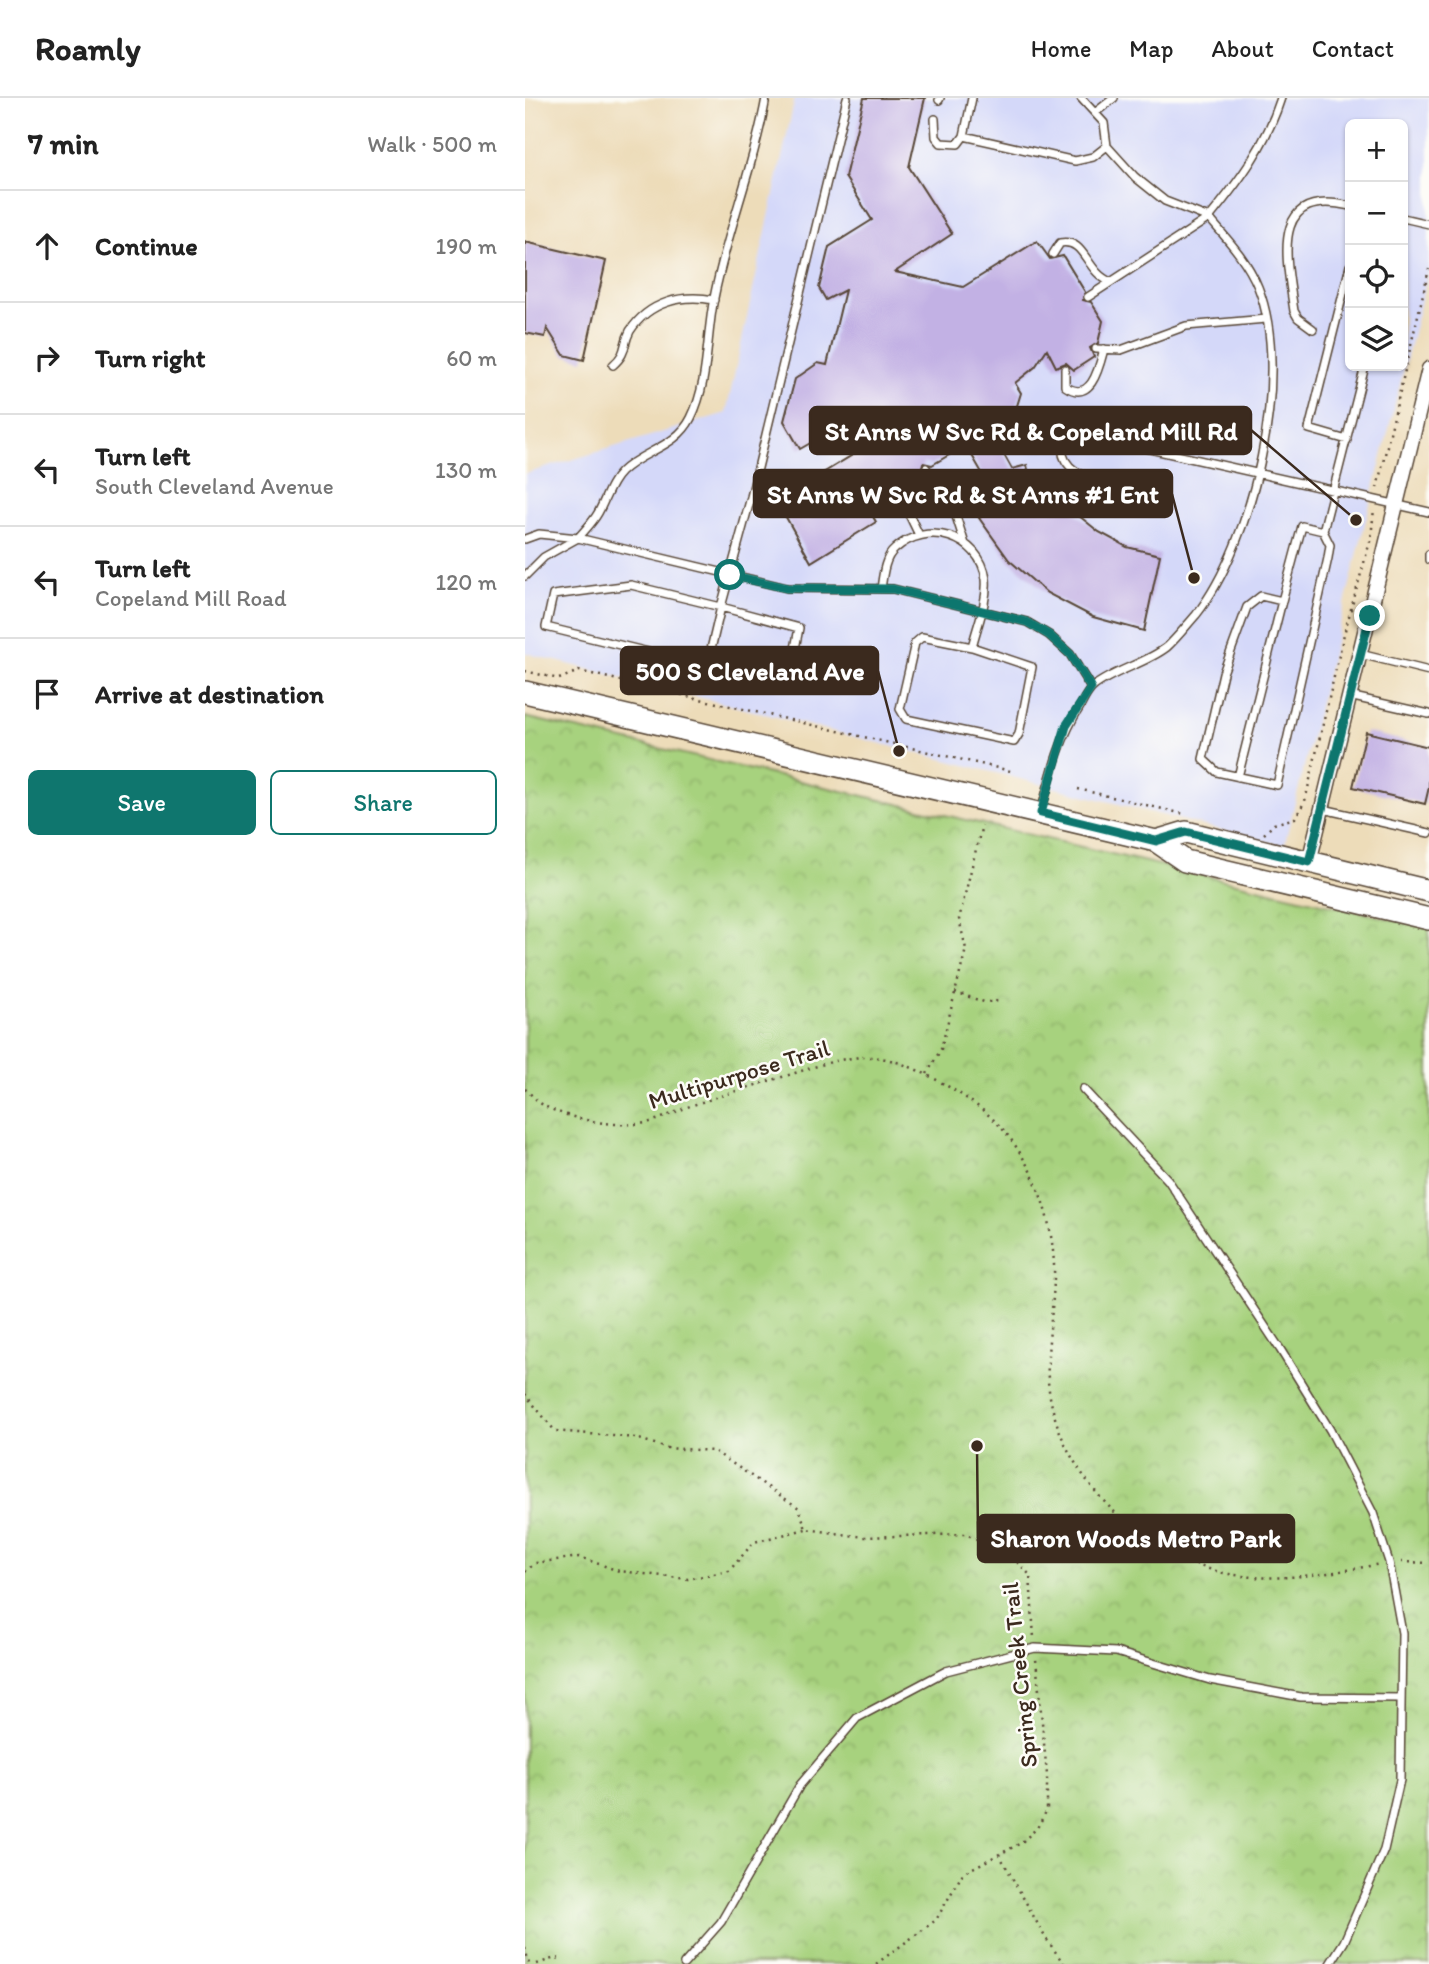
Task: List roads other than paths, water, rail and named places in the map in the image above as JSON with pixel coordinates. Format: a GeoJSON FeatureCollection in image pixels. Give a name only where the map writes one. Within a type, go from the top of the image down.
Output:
{"type":"FeatureCollection","features":[{"type":"Feature","properties":{"kind":"main road"},"geometry":{"type":"LineString","coordinates":[[525,692],[1156,841],[1185,861],[1429,919]]}},
{"type":"Feature","properties":{"kind":"main road"},"geometry":{"type":"LineString","coordinates":[[1156,841],[1186,832],[1429,891]]}},
{"type":"Feature","properties":{"kind":"street"},"geometry":{"type":"LineString","coordinates":[[1309,862],[1429,369]]}},
{"type":"Feature","properties":{"kind":"lane"},"geometry":{"type":"LineString","coordinates":[[525,576],[544,557],[578,538],[597,515],[610,486],[621,471],[663,447],[690,420],[700,397],[714,300],[766,98]]}},
{"type":"Feature","properties":{"kind":"lane"},"geometry":{"type":"LineString","coordinates":[[707,666],[847,98]]}},
{"type":"Feature","properties":{"kind":"lane"},"geometry":{"type":"LineString","coordinates":[[935,119],[936,137],[941,143],[958,144],[964,136],[972,98]]}},
{"type":"Feature","properties":{"kind":"lane"},"geometry":{"type":"LineString","coordinates":[[964,136],[1075,161],[1093,157],[1107,146],[1108,136],[1096,112],[1081,98]]}},
{"type":"Feature","properties":{"kind":"lane"},"geometry":{"type":"LineString","coordinates":[[1096,112],[1114,98]]}},
{"type":"Feature","properties":{"kind":"lane"},"geometry":{"type":"LineString","coordinates":[[1088,297],[1209,218],[1247,171],[1272,125],[1281,98]]}},
{"type":"Feature","properties":{"kind":"lane"},"geometry":{"type":"LineString","coordinates":[[1041,813],[1066,726],[1091,688],[1167,647],[1197,613],[1229,558],[1259,474],[1269,399],[1271,364],[1266,319],[1259,289],[1247,264],[1209,218],[1175,205],[1148,189],[1107,146]]}},
{"type":"Feature","properties":{"kind":"lane"},"geometry":{"type":"LineString","coordinates":[[1314,329],[1298,318],[1294,311],[1285,247],[1286,232],[1303,210],[1336,203],[1345,205]]}},
{"type":"Feature","properties":{"kind":"lane"},"geometry":{"type":"LineString","coordinates":[[1408,219],[1429,225]]}},
{"type":"Feature","properties":{"kind":"lane"},"geometry":{"type":"LineString","coordinates":[[1053,254],[1060,243],[1079,246],[1094,273],[1111,282]]}},
{"type":"Feature","properties":{"kind":"lane"},"geometry":{"type":"LineString","coordinates":[[1345,286],[1309,429],[1347,440]]}},
{"type":"Feature","properties":{"kind":"lane"},"geometry":{"type":"LineString","coordinates":[[613,365],[624,356],[629,333],[649,309],[689,296],[714,300]]}},
{"type":"Feature","properties":{"kind":"lane"},"geometry":{"type":"LineString","coordinates":[[1065,369],[1065,386],[1075,391],[1086,389],[1095,379],[1100,349],[1121,350],[1186,326],[1266,319]]}},
{"type":"Feature","properties":{"kind":"lane"},"geometry":{"type":"LineString","coordinates":[[1282,601],[1261,596],[1247,607],[1223,673],[1203,759],[1217,772],[1277,785],[1328,558],[1330,545],[1323,531],[1363,371]]}},
{"type":"Feature","properties":{"kind":"lane"},"geometry":{"type":"LineString","coordinates":[[1092,477],[1070,468],[1065,463],[1062,448],[1071,431],[1090,427],[1102,434],[1259,474],[1429,512]]}},
{"type":"Feature","properties":{"kind":"lane"},"geometry":{"type":"LineString","coordinates":[[926,468],[954,510],[965,545]]}},
{"type":"Feature","properties":{"kind":"lane"},"geometry":{"type":"LineString","coordinates":[[902,500],[935,480]]}},
{"type":"Feature","properties":{"kind":"lane"},"geometry":{"type":"LineString","coordinates":[[894,488],[919,535]]}},
{"type":"Feature","properties":{"kind":"lane"},"geometry":{"type":"LineString","coordinates":[[1238,777],[1302,526],[1323,531]]}},
{"type":"Feature","properties":{"kind":"lane"},"geometry":{"type":"LineString","coordinates":[[881,589],[886,564],[894,549],[919,535],[933,532],[950,534],[965,545],[983,569],[986,581],[972,648]]}},
{"type":"Feature","properties":{"kind":"lane"},"geometry":{"type":"LineString","coordinates":[[525,539],[539,534],[578,538],[787,588],[881,589],[982,610],[1027,622],[1049,635],[1070,654],[1091,688]]}},
{"type":"Feature","properties":{"kind":"lane"},"geometry":{"type":"LineString","coordinates":[[1429,554],[1429,560]]}},
{"type":"Feature","properties":{"kind":"lane"},"geometry":{"type":"LineString","coordinates":[[631,585],[721,607],[799,628],[790,675],[780,684],[546,627],[553,595],[631,585]]}},
{"type":"Feature","properties":{"kind":"lane"},"geometry":{"type":"LineString","coordinates":[[922,638],[972,648],[1032,667],[1019,734],[1014,742],[906,719],[900,709],[915,643],[922,638]]}},
{"type":"Feature","properties":{"kind":"lane"},"geometry":{"type":"LineString","coordinates":[[1360,654],[1429,671]]}},
{"type":"Feature","properties":{"kind":"lane"},"geometry":{"type":"LineString","coordinates":[[1349,696],[1429,714]]}},
{"type":"Feature","properties":{"kind":"lane"},"geometry":{"type":"LineString","coordinates":[[1322,809],[1429,833]]}},
{"type":"Feature","properties":{"kind":"lane"},"geometry":{"type":"LineString","coordinates":[[1083,1090],[1168,1180],[1280,1349],[1330,1430],[1373,1513],[1389,1562],[1402,1633],[1400,1780],[1384,1850],[1344,1942],[1330,1964]]}},
{"type":"Feature","properties":{"kind":"lane"},"geometry":{"type":"LineString","coordinates":[[684,1964],[721,1922],[800,1785],[857,1718],[946,1671],[1035,1648],[1117,1652],[1210,1680],[1301,1697],[1401,1698]]}},
{"type":"Feature","properties":{"kind":"place","name":"St Anns W Svc Rd & Copeland Mill Rd"},"geometry":{"type":"Point","coordinates":[1356,520]}},
{"type":"Feature","properties":{"kind":"place","name":"St Anns W Svc Rd & St Anns #1 Ent"},"geometry":{"type":"Point","coordinates":[1194,578]}},
{"type":"Feature","properties":{"kind":"place","name":"500 S Cleveland Ave"},"geometry":{"type":"Point","coordinates":[899,751]}},
{"type":"Feature","properties":{"kind":"place","name":"Sharon Woods Metro Park"},"geometry":{"type":"Point","coordinates":[977,1446]}}]}
